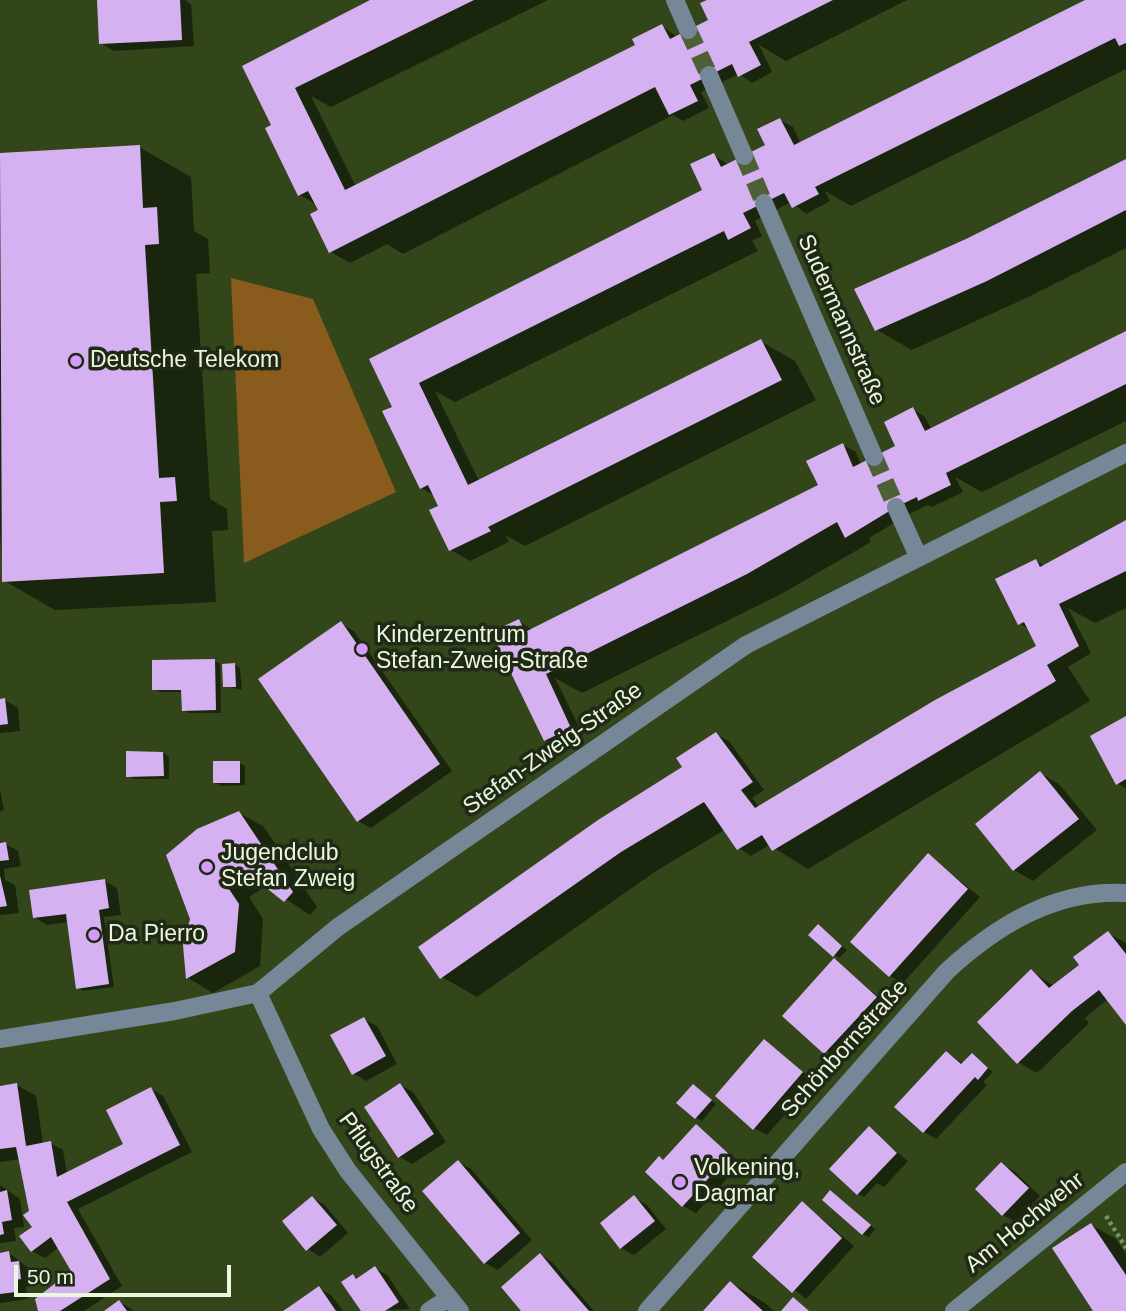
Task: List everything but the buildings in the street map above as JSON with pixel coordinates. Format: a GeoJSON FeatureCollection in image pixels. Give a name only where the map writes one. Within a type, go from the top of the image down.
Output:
{"type":"FeatureCollection","features":[{"type":"Feature","properties":{"kind":"street"},"geometry":{"type":"LineString","coordinates":[[675,0],[688,30]]}},
{"type":"Feature","properties":{"kind":"street"},"geometry":{"type":"LineString","coordinates":[[709,75],[744,156]]}},
{"type":"Feature","properties":{"kind":"street","name":"Sudermannstraße"},"geometry":{"type":"LineString","coordinates":[[764,203],[874,457]]}},
{"type":"Feature","properties":{"kind":"street","name":"Stefan-Zweig-Straße"},"geometry":{"type":"LineString","coordinates":[[0,1039],[175,1011],[258,993],[338,926],[746,645],[1126,453]]}},
{"type":"Feature","properties":{"kind":"street"},"geometry":{"type":"LineString","coordinates":[[896,507],[918,556]]}},
{"type":"Feature","properties":{"kind":"street","name":"Schönbornstraße"},"geometry":{"type":"LineString","coordinates":[[647,1311],[947,971],[968,951],[1032,911],[1057,901],[1083,894],[1126,893]]}},
{"type":"Feature","properties":{"kind":"street","name":"Pflugstraße"},"geometry":{"type":"LineString","coordinates":[[258,993],[321,1129],[348,1171],[455,1304]]}},
{"type":"Feature","properties":{"kind":"street","name":"Am Hochwehr"},"geometry":{"type":"LineString","coordinates":[[954,1311],[1126,1172]]}},
{"type":"Feature","properties":{"kind":"street"},"geometry":{"type":"LineString","coordinates":[[429,1311],[455,1304]]}},
{"type":"Feature","properties":{"kind":"path"},"geometry":{"type":"LineString","coordinates":[[1094,1198],[1126,1248]]}},
{"type":"Feature","properties":{"kind":"shaded area"},"geometry":{"type":"Polygon","coordinates":[[[231,278],[313,299],[396,492],[244,563],[231,278]]]}},
{"type":"Feature","properties":{"kind":"tunnel"},"geometry":{"type":"LineString","coordinates":[[688,30],[709,75]]}},
{"type":"Feature","properties":{"kind":"tunnel"},"geometry":{"type":"LineString","coordinates":[[744,156],[764,203]]}},
{"type":"Feature","properties":{"kind":"tunnel"},"geometry":{"type":"LineString","coordinates":[[874,457],[896,507]]}},
{"type":"Feature","properties":{"kind":"place","name":"Deutsche Telekom"},"geometry":{"type":"Point","coordinates":[76,361]}},
{"type":"Feature","properties":{"kind":"place","name":"Kinderzentrum Stefan-Zweig-Straße"},"geometry":{"type":"Point","coordinates":[362,649]}},
{"type":"Feature","properties":{"kind":"place","name":"Jugendclub Stefan Zweig"},"geometry":{"type":"Point","coordinates":[207,867]}},
{"type":"Feature","properties":{"kind":"place","name":"Da Pierro"},"geometry":{"type":"Point","coordinates":[94,935]}},
{"type":"Feature","properties":{"kind":"place","name":"Volkening, Dagmar"},"geometry":{"type":"Point","coordinates":[680,1182]}}]}
